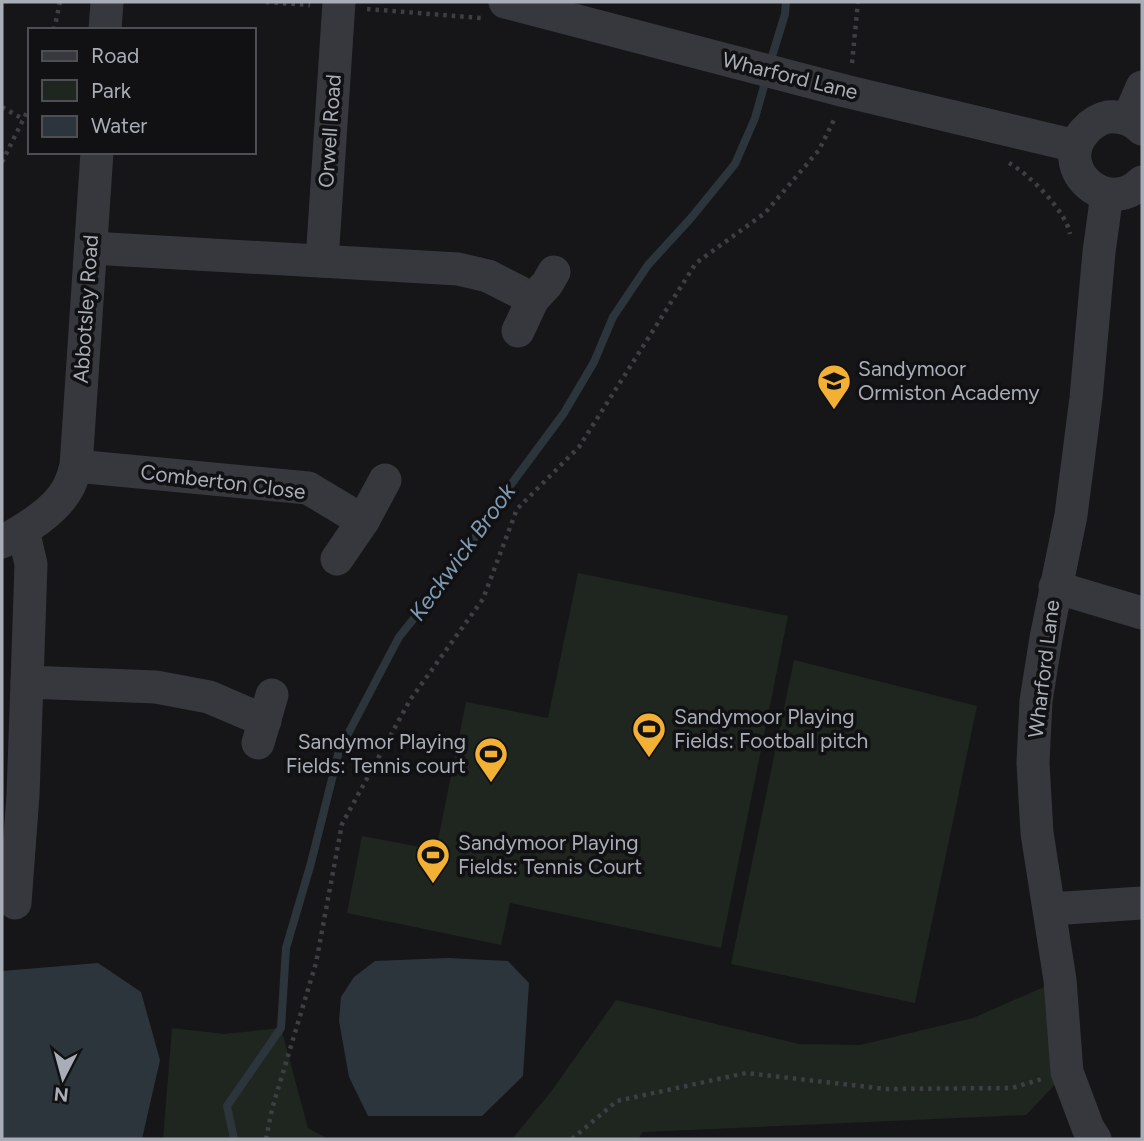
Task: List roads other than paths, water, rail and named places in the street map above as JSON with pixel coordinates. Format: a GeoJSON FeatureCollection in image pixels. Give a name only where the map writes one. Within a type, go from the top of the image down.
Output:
{"type":"FeatureCollection","features":[{"type":"Feature","properties":{"kind":"street"},"geometry":{"type":"LineString","coordinates":[[105,28],[107,2]]}},
{"type":"Feature","properties":{"kind":"street","name":"Wharford Lane"},"geometry":{"type":"LineString","coordinates":[[505,2],[837,88],[1076,146]]}},
{"type":"Feature","properties":{"kind":"street","name":"Orwell Road"},"geometry":{"type":"LineString","coordinates":[[322,261],[338,4]]}},
{"type":"Feature","properties":{"kind":"street"},"geometry":{"type":"LineString","coordinates":[[1142,87],[1135,124],[1115,117],[1102,118],[1081,134],[1075,159],[1078,172],[1095,190],[1107,194],[1129,192],[1142,182]]}},
{"type":"Feature","properties":{"kind":"street","name":"Abbotsley Road"},"geometry":{"type":"LineString","coordinates":[[76,466],[97,154]]}},
{"type":"Feature","properties":{"kind":"street","name":"Wharford Lane"},"geometry":{"type":"LineString","coordinates":[[1095,1139],[1088,1128],[1068,1072],[1060,981],[1037,833],[1033,762],[1036,701],[1055,587],[1071,515],[1107,194]]}},
{"type":"Feature","properties":{"kind":"street"},"geometry":{"type":"LineString","coordinates":[[90,248],[458,269],[488,276],[533,299]]}},
{"type":"Feature","properties":{"kind":"street"},"geometry":{"type":"LineString","coordinates":[[518,331],[533,299],[554,272]]}},
{"type":"Feature","properties":{"kind":"street"},"geometry":{"type":"LineString","coordinates":[[15,903],[23,795],[31,564],[12,536],[53,506],[68,488],[76,466]]}},
{"type":"Feature","properties":{"kind":"street","name":"Comberton Close"},"geometry":{"type":"LineString","coordinates":[[76,466],[308,488],[363,521]]}},
{"type":"Feature","properties":{"kind":"street"},"geometry":{"type":"LineString","coordinates":[[337,559],[363,521],[385,481]]}},
{"type":"Feature","properties":{"kind":"street"},"geometry":{"type":"LineString","coordinates":[[1055,587],[1142,612]]}},
{"type":"Feature","properties":{"kind":"street"},"geometry":{"type":"LineString","coordinates":[[27,682],[156,687],[209,697],[265,720]]}},
{"type":"Feature","properties":{"kind":"street"},"geometry":{"type":"LineString","coordinates":[[1050,909],[1142,903]]}},
{"type":"Feature","properties":{"kind":"water"},"geometry":{"type":"Polygon","coordinates":[[[447,958],[508,961],[529,983],[523,1076],[482,1116],[368,1116],[349,1077],[339,1021],[341,997],[354,977],[375,961],[447,958]]]}},
{"type":"Feature","properties":{"kind":"water"},"geometry":{"type":"Polygon","coordinates":[[[98,963],[141,992],[160,1060],[142,1139],[2,1139],[2,971],[98,963]]]}},
{"type":"Feature","properties":{"kind":"waterway","name":"Keckwick Brook"},"geometry":{"type":"LineString","coordinates":[[770,63],[786,2]]}},
{"type":"Feature","properties":{"kind":"waterway","name":"Keckwick Brook"},"geometry":{"type":"LineString","coordinates":[[234,1139],[227,1106],[281,1028],[286,948],[339,751],[399,637],[461,560],[492,510],[564,413],[594,362],[613,317],[648,265],[735,164],[755,118],[766,79]]}},
{"type":"Feature","properties":{"kind":"place","name":"Sandymoor Ormiston Academy"},"geometry":{"type":"Point","coordinates":[834,411]}},
{"type":"Feature","properties":{"kind":"place","name":"Sandymoor Playing Fields: Football pitch"},"geometry":{"type":"Point","coordinates":[649,759]}},
{"type":"Feature","properties":{"kind":"place","name":"Sandymor Playing Fields: Tennis court"},"geometry":{"type":"Point","coordinates":[491,784]}},
{"type":"Feature","properties":{"kind":"place","name":"Sandymoor Playing Fields: Tennis Court"},"geometry":{"type":"Point","coordinates":[433,885]}}]}
